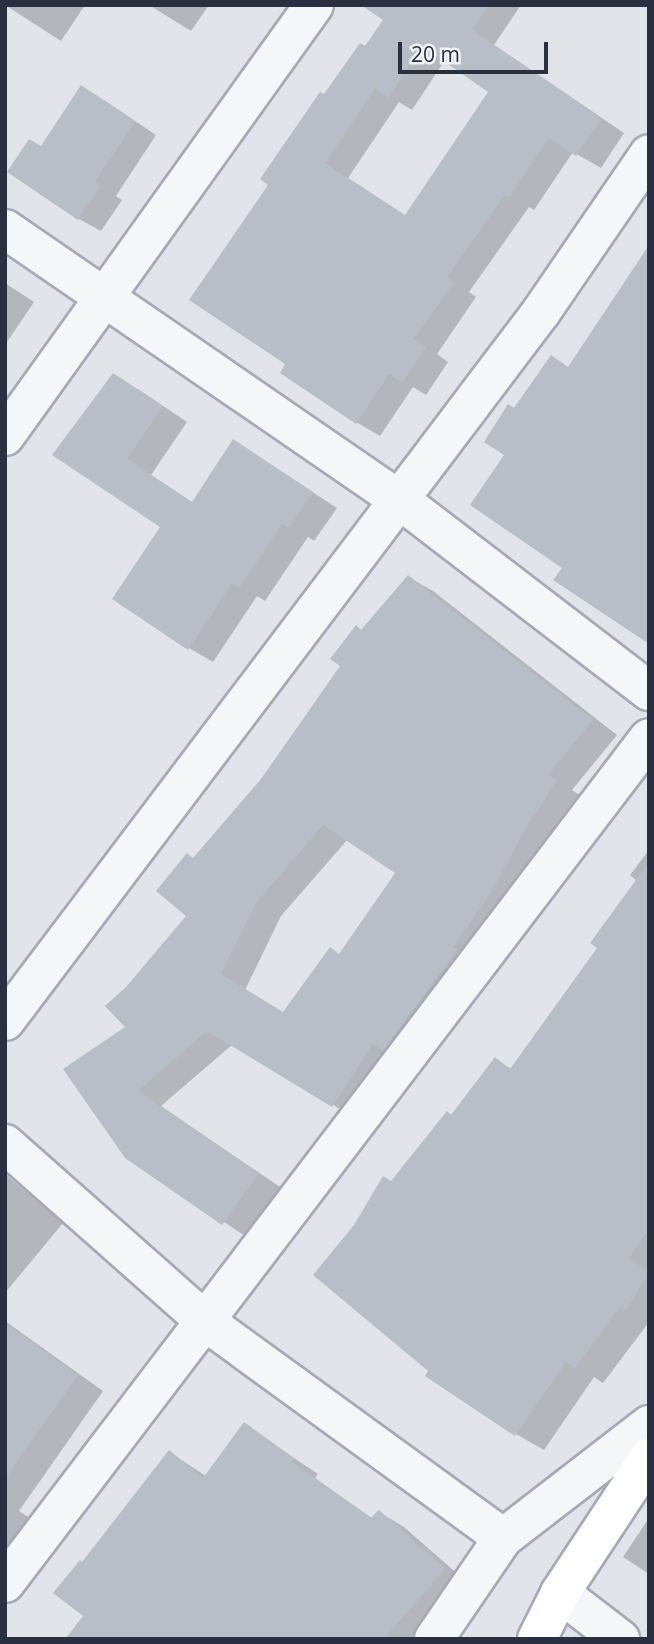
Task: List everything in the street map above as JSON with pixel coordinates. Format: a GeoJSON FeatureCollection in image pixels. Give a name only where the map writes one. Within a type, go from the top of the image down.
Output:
{"type":"FeatureCollection","features":[{"type":"Feature","properties":{"kind":"street"},"geometry":{"type":"LineString","coordinates":[[5,436],[314,5]]}},
{"type":"Feature","properties":{"kind":"street"},"geometry":{"type":"LineString","coordinates":[[5,1021],[541,312],[649,154]]}},
{"type":"Feature","properties":{"kind":"street"},"geometry":{"type":"LineString","coordinates":[[5,229],[103,299],[400,499],[649,691]]}},
{"type":"Feature","properties":{"kind":"street"},"geometry":{"type":"LineString","coordinates":[[5,1583],[649,738]]}},
{"type":"Feature","properties":{"kind":"street"},"geometry":{"type":"LineString","coordinates":[[5,1144],[206,1322],[503,1538]]}},
{"type":"Feature","properties":{"kind":"street"},"geometry":{"type":"LineString","coordinates":[[434,1639],[503,1538],[649,1425]]}},
{"type":"Feature","properties":{"kind":"street"},"geometry":{"type":"LineString","coordinates":[[537,1639],[560,1592],[649,1458]]}},
{"type":"Feature","properties":{"kind":"street"},"geometry":{"type":"LineString","coordinates":[[560,1592],[620,1639]]}},
{"type":"Feature","properties":{"kind":"building"},"geometry":{"type":"Polygon","coordinates":[[[361,5],[489,5],[472,30],[602,118],[576,156],[549,138],[509,198],[505,195],[447,277],[454,282],[414,339],[426,347],[402,383],[389,374],[356,424],[280,373],[285,364],[189,300],[268,185],[260,179],[320,92],[324,94],[360,43],[365,46],[383,20],[361,5]],[[422,46],[388,98],[375,89],[325,163],[405,215],[488,92],[422,46]]]}},
{"type":"Feature","properties":{"kind":"building"},"geometry":{"type":"Polygon","coordinates":[[[81,85],[135,121],[95,182],[101,186],[78,220],[7,172],[29,139],[41,146],[81,85]]]}},
{"type":"Feature","properties":{"kind":"building"},"geometry":{"type":"Polygon","coordinates":[[[649,245],[649,644],[553,580],[562,568],[470,505],[504,455],[484,442],[508,404],[514,408],[551,355],[568,367],[649,245]]]}},
{"type":"Feature","properties":{"kind":"building"},"geometry":{"type":"Polygon","coordinates":[[[113,373],[163,406],[127,459],[192,502],[233,439],[313,492],[289,528],[282,524],[239,588],[232,583],[188,650],[112,599],[160,527],[52,455],[113,373]]]}},
{"type":"Feature","properties":{"kind":"building"},"geometry":{"type":"Polygon","coordinates":[[[408,575],[593,720],[548,775],[557,780],[525,830],[492,891],[453,947],[457,950],[383,1051],[373,1044],[332,1107],[207,1031],[138,1091],[259,1173],[222,1225],[125,1158],[63,1069],[125,1027],[105,1006],[126,987],[186,916],[156,891],[187,853],[193,858],[261,779],[340,666],[330,659],[356,625],[361,630],[408,575]],[[323,825],[257,902],[221,974],[283,1012],[330,947],[339,954],[395,873],[323,825]]]}},
{"type":"Feature","properties":{"kind":"building"},"geometry":{"type":"Polygon","coordinates":[[[649,862],[649,1229],[629,1258],[649,1272],[626,1311],[620,1307],[575,1368],[566,1362],[515,1436],[425,1376],[428,1371],[313,1275],[354,1225],[383,1176],[391,1181],[447,1111],[451,1115],[495,1057],[510,1069],[597,948],[590,943],[649,862]]]}},
{"type":"Feature","properties":{"kind":"building"},"geometry":{"type":"Polygon","coordinates":[[[5,1323],[78,1375],[5,1479],[5,1323]]]}},
{"type":"Feature","properties":{"kind":"building"},"geometry":{"type":"Polygon","coordinates":[[[244,1422],[294,1458],[292,1462],[371,1518],[379,1510],[445,1569],[384,1639],[65,1639],[83,1616],[53,1593],[80,1560],[82,1562],[169,1450],[203,1478],[244,1422]]]}}]}
